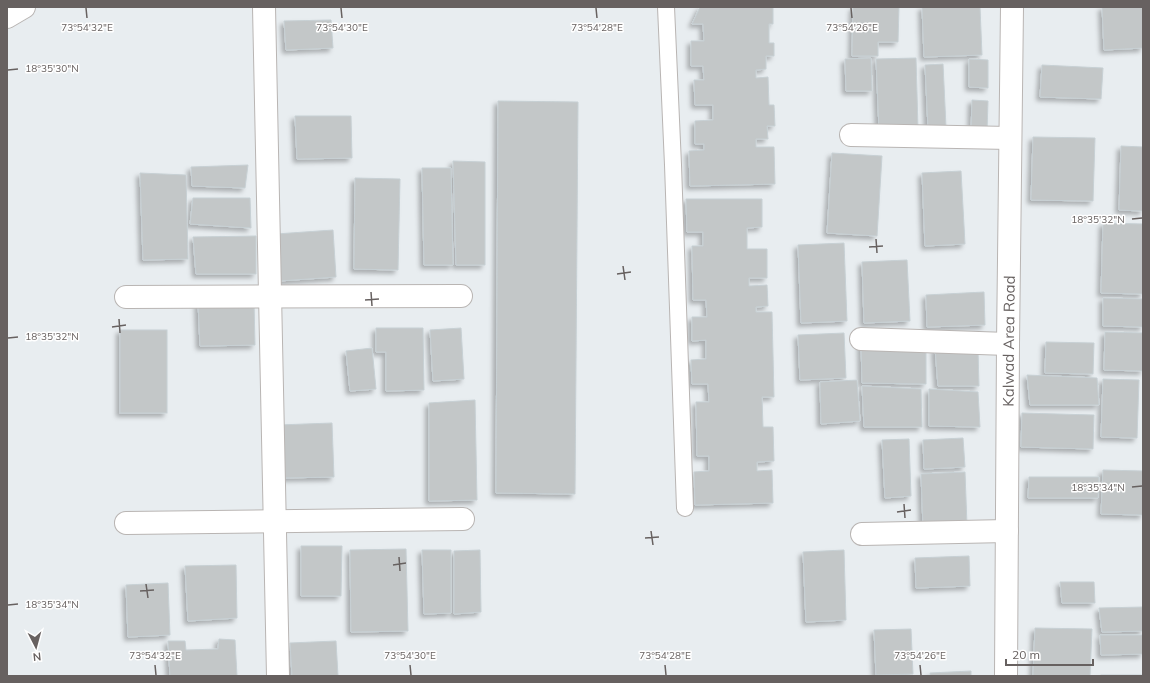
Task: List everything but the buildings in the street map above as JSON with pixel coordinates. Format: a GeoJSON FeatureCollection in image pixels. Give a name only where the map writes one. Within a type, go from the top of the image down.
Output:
{"type":"FeatureCollection","features":[{"type":"Feature","properties":{"kind":"street"},"geometry":{"type":"LineString","coordinates":[[7,16],[24,7]]}},
{"type":"Feature","properties":{"kind":"street"},"geometry":{"type":"LineString","coordinates":[[264,7],[278,676]]}},
{"type":"Feature","properties":{"kind":"street","name":"Kalwad Area Road"},"geometry":{"type":"LineString","coordinates":[[1006,676],[1012,7]]}},
{"type":"Feature","properties":{"kind":"street"},"geometry":{"type":"LineString","coordinates":[[851,135],[1010,138]]}},
{"type":"Feature","properties":{"kind":"street"},"geometry":{"type":"LineString","coordinates":[[126,297],[461,296]]}},
{"type":"Feature","properties":{"kind":"street"},"geometry":{"type":"LineString","coordinates":[[861,339],[1008,344]]}},
{"type":"Feature","properties":{"kind":"street"},"geometry":{"type":"LineString","coordinates":[[126,523],[463,519]]}},
{"type":"Feature","properties":{"kind":"street"},"geometry":{"type":"LineString","coordinates":[[862,534],[1007,531]]}},
{"type":"Feature","properties":{"kind":"lane"},"geometry":{"type":"LineString","coordinates":[[666,7],[685,508]]}}]}
